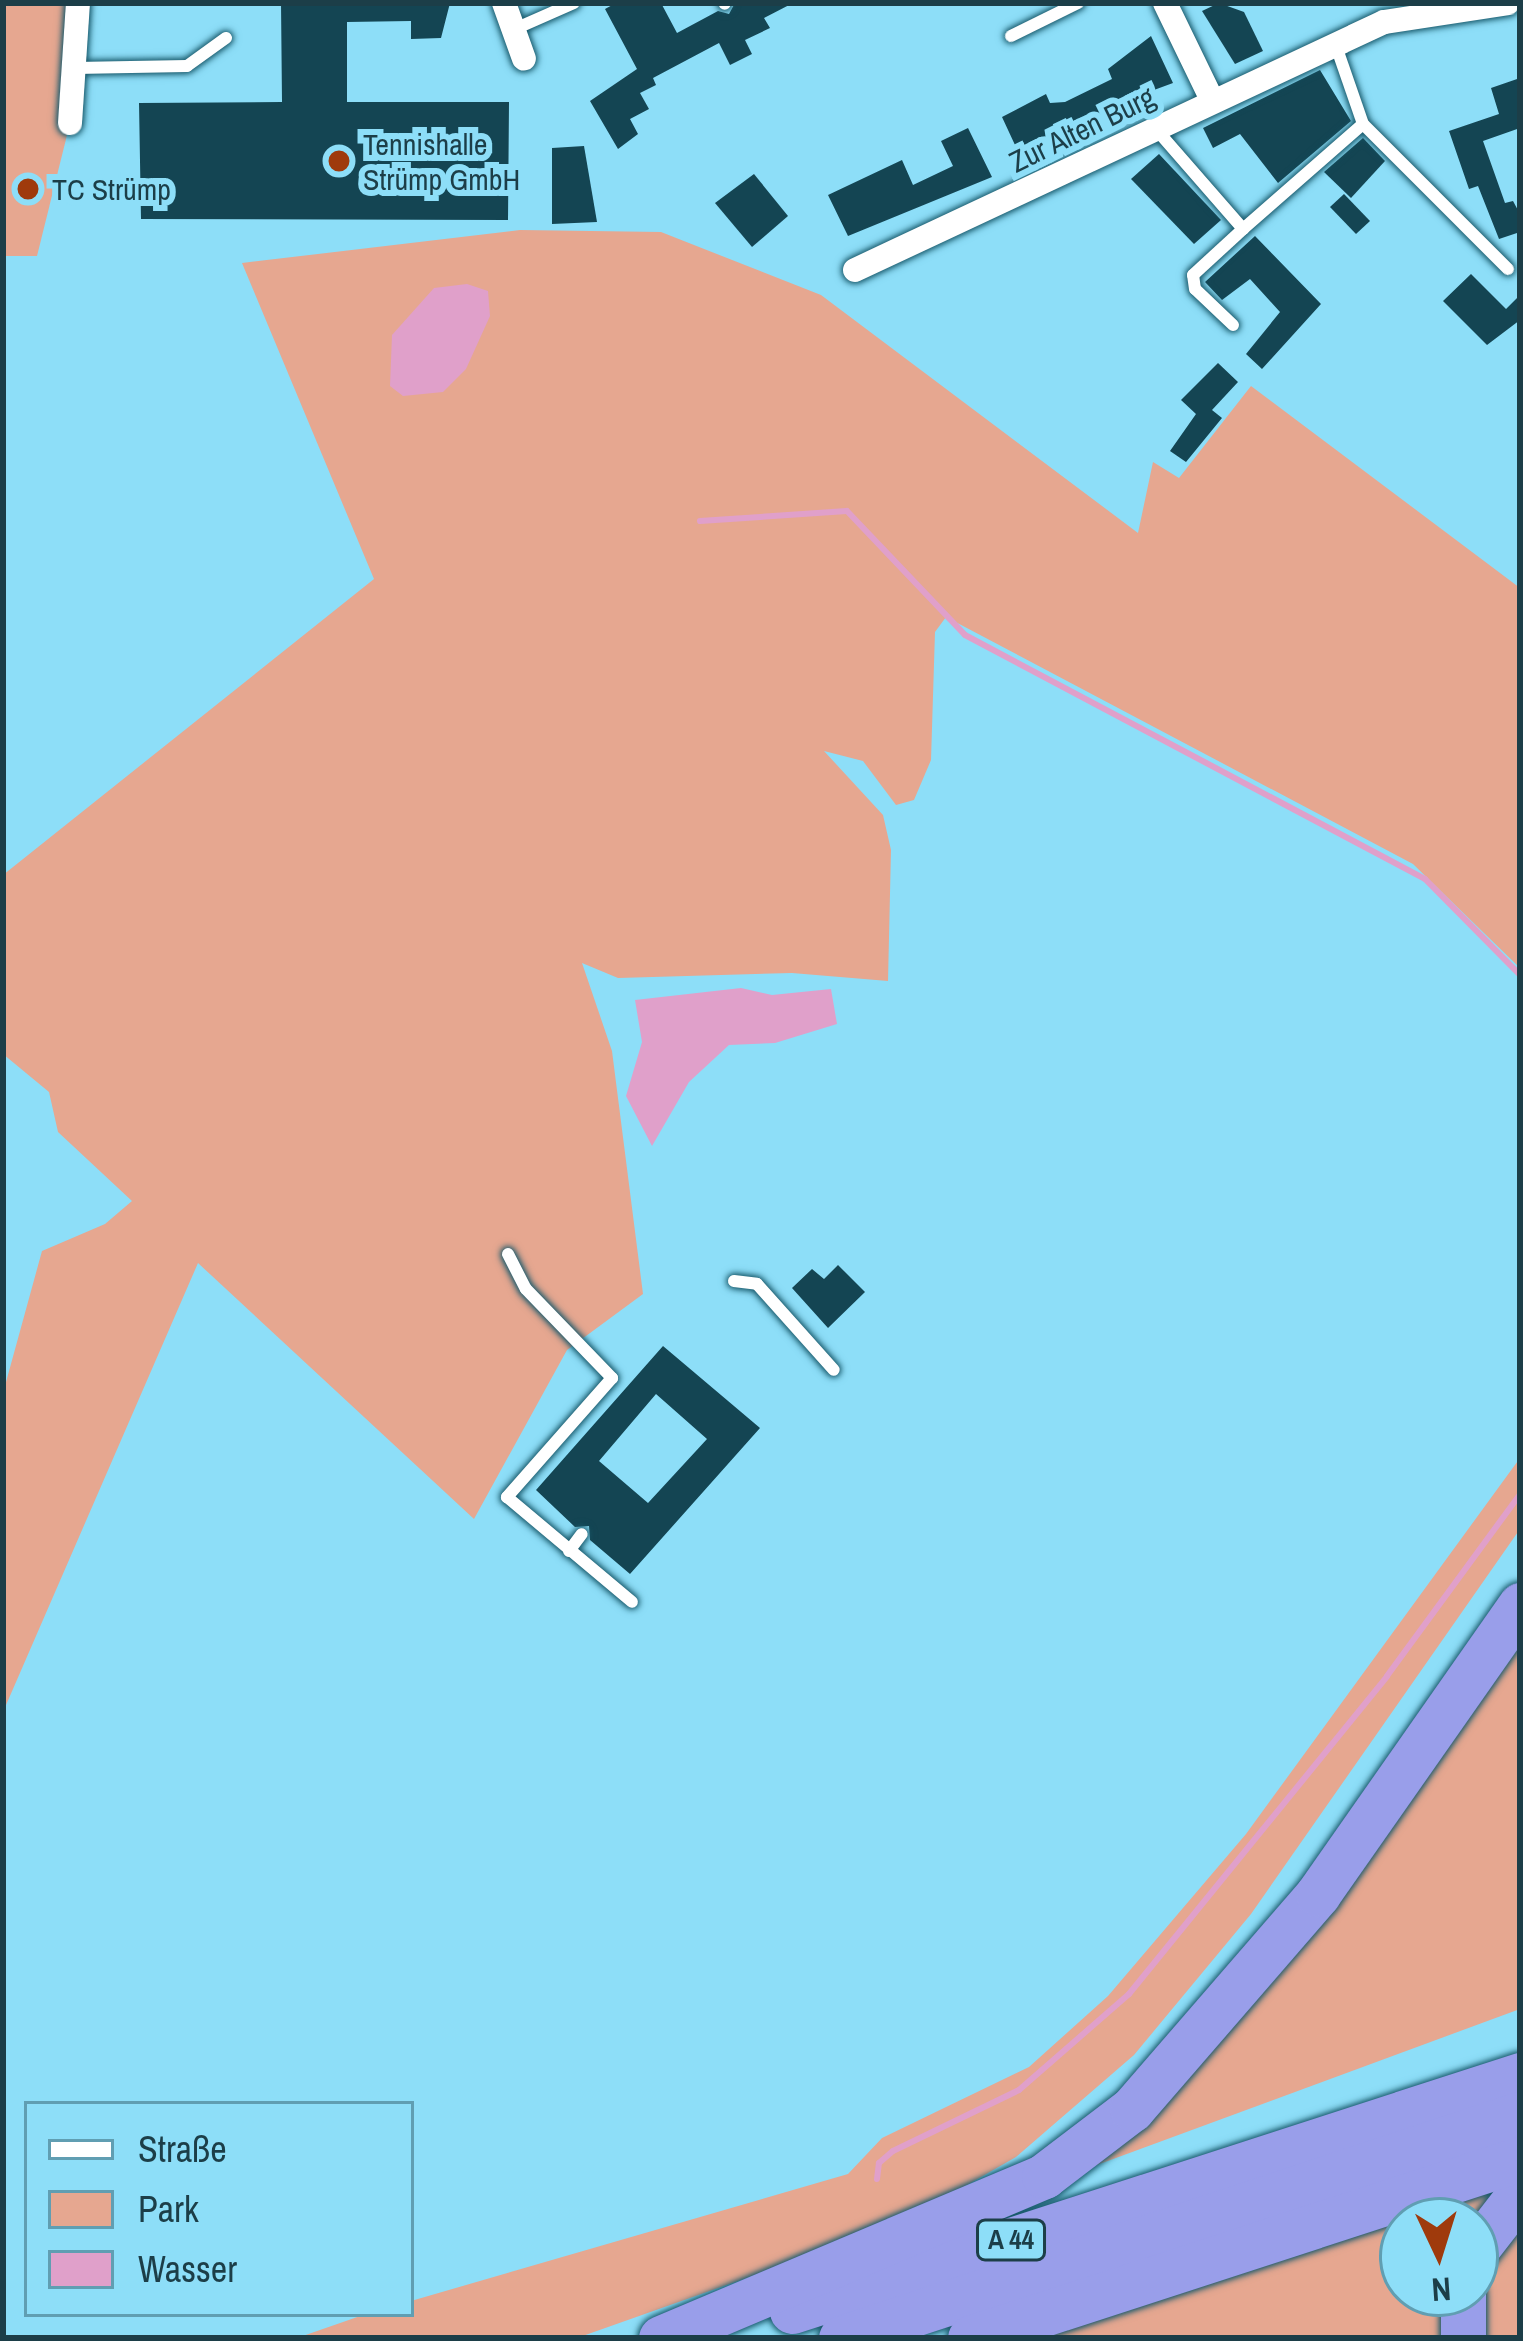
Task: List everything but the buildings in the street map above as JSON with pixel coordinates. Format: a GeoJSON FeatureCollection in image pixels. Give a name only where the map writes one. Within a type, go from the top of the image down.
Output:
{"type":"FeatureCollection","features":[{"type":"Feature","properties":{"kind":"highway"},"geometry":{"type":"LineString","coordinates":[[661,2338],[1044,2176],[1132,2109],[1318,1894],[1520,1605]]}},
{"type":"Feature","properties":{"kind":"highway"},"geometry":{"type":"LineString","coordinates":[[1315,2143],[1520,2054]]}},
{"type":"Feature","properties":{"kind":"highway","name":"A 44"},"geometry":{"type":"LineString","coordinates":[[707,2338],[1520,2075]]}},
{"type":"Feature","properties":{"kind":"highway","name":"A 44"},"geometry":{"type":"LineString","coordinates":[[841,2338],[1520,2114]]}},
{"type":"Feature","properties":{"kind":"highway"},"geometry":{"type":"LineString","coordinates":[[970,2338],[1520,2159]]}},
{"type":"Feature","properties":{"kind":"highway"},"geometry":{"type":"LineString","coordinates":[[1499,2220],[1520,2193]]}},
{"type":"Feature","properties":{"kind":"street"},"geometry":{"type":"LineString","coordinates":[[70,123],[78,3]]}},
{"type":"Feature","properties":{"kind":"street"},"geometry":{"type":"LineString","coordinates":[[504,3],[517,28],[524,59]]}},
{"type":"Feature","properties":{"kind":"street"},"geometry":{"type":"LineString","coordinates":[[1165,3],[1212,100]]}},
{"type":"Feature","properties":{"kind":"street","name":"Zur Alten Burg"},"geometry":{"type":"LineString","coordinates":[[855,270],[1384,22],[1508,3]]}},
{"type":"Feature","properties":{"kind":"lane"},"geometry":{"type":"LineString","coordinates":[[517,28],[574,3]]}},
{"type":"Feature","properties":{"kind":"lane"},"geometry":{"type":"LineString","coordinates":[[1010,36],[1078,3]]}},
{"type":"Feature","properties":{"kind":"lane"},"geometry":{"type":"LineString","coordinates":[[74,68],[187,66],[226,38]]}},
{"type":"Feature","properties":{"kind":"lane"},"geometry":{"type":"LineString","coordinates":[[1335,44],[1363,124],[1508,269]]}},
{"type":"Feature","properties":{"kind":"lane"},"geometry":{"type":"LineString","coordinates":[[1233,325],[1195,290],[1193,275],[1363,124]]}},
{"type":"Feature","properties":{"kind":"lane"},"geometry":{"type":"LineString","coordinates":[[1155,127],[1243,229]]}},
{"type":"Feature","properties":{"kind":"lane"},"geometry":{"type":"LineString","coordinates":[[508,1254],[526,1288],[612,1378],[507,1498],[632,1602]]}},
{"type":"Feature","properties":{"kind":"lane"},"geometry":{"type":"LineString","coordinates":[[734,1281],[757,1285],[834,1370]]}},
{"type":"Feature","properties":{"kind":"lane"},"geometry":{"type":"LineString","coordinates":[[568,1551],[583,1534]]}},
{"type":"Feature","properties":{"kind":"green space","name":"TC Strümp"},"geometry":{"type":"Polygon","coordinates":[[[3,3],[78,3],[70,123],[37,256],[3,256],[3,3]]]}},
{"type":"Feature","properties":{"kind":"green space"},"geometry":{"type":"Polygon","coordinates":[[[520,230],[661,232],[821,295],[1138,533],[1153,462],[1179,478],[1251,386],[1520,588],[1520,968],[1413,864],[946,617],[935,632],[931,760],[914,800],[896,805],[863,761],[824,751],[883,815],[891,850],[888,981],[792,973],[618,978],[582,963],[612,1051],[643,1294],[567,1350],[474,1519],[198,1263],[3,1712],[3,1393],[42,1251],[105,1224],[132,1201],[58,1132],[49,1092],[3,1054],[3,875],[374,579],[242,263],[520,230]]]}},
{"type":"Feature","properties":{"kind":"green space"},"geometry":{"type":"Polygon","coordinates":[[[1520,1458],[1520,1529],[1251,1914],[1134,2055],[1016,2157],[899,2224],[577,2338],[297,2338],[357,2317],[414,2317],[414,2300],[848,2174],[882,2138],[1029,2067],[1108,1996],[1246,1834],[1520,1458]]]}},
{"type":"Feature","properties":{"kind":"green space"},"geometry":{"type":"Polygon","coordinates":[[[1520,1615],[1520,2009],[1067,2176],[1520,1615]]]}},
{"type":"Feature","properties":{"kind":"green space"},"geometry":{"type":"Polygon","coordinates":[[[1503,2177],[1490,2197],[1443,2197],[1503,2177]]]}},
{"type":"Feature","properties":{"kind":"green space"},"geometry":{"type":"Polygon","coordinates":[[[1379,2218],[1379,2317],[1450,2317],[1449,2338],[1019,2338],[1379,2218]]]}},
{"type":"Feature","properties":{"kind":"green space"},"geometry":{"type":"Polygon","coordinates":[[[1520,2219],[1520,2338],[1484,2338],[1485,2317],[1499,2317],[1499,2257],[1520,2219]]]}},
{"type":"Feature","properties":{"kind":"water"},"geometry":{"type":"Polygon","coordinates":[[[467,284],[488,291],[490,316],[466,369],[443,392],[403,396],[390,386],[392,335],[434,288],[467,284]]]}},
{"type":"Feature","properties":{"kind":"water"},"geometry":{"type":"Polygon","coordinates":[[[741,988],[772,995],[831,989],[837,1024],[775,1043],[729,1045],[689,1082],[652,1146],[626,1096],[642,1042],[635,1000],[741,988]]]}},
{"type":"Feature","properties":{"kind":"waterway"},"geometry":{"type":"LineString","coordinates":[[700,521],[847,511],[965,635],[1425,879],[1520,975]]}},
{"type":"Feature","properties":{"kind":"waterway"},"geometry":{"type":"LineString","coordinates":[[877,2179],[879,2163],[893,2151],[1019,2090],[1129,1994],[1387,1676],[1520,1494]]}},
{"type":"Feature","properties":{"kind":"place","name":"Tennishalle Strümp GmbH"},"geometry":{"type":"Point","coordinates":[339,161]}},
{"type":"Feature","properties":{"kind":"place","name":"TC Strümp"},"geometry":{"type":"Point","coordinates":[28,189]}}]}
